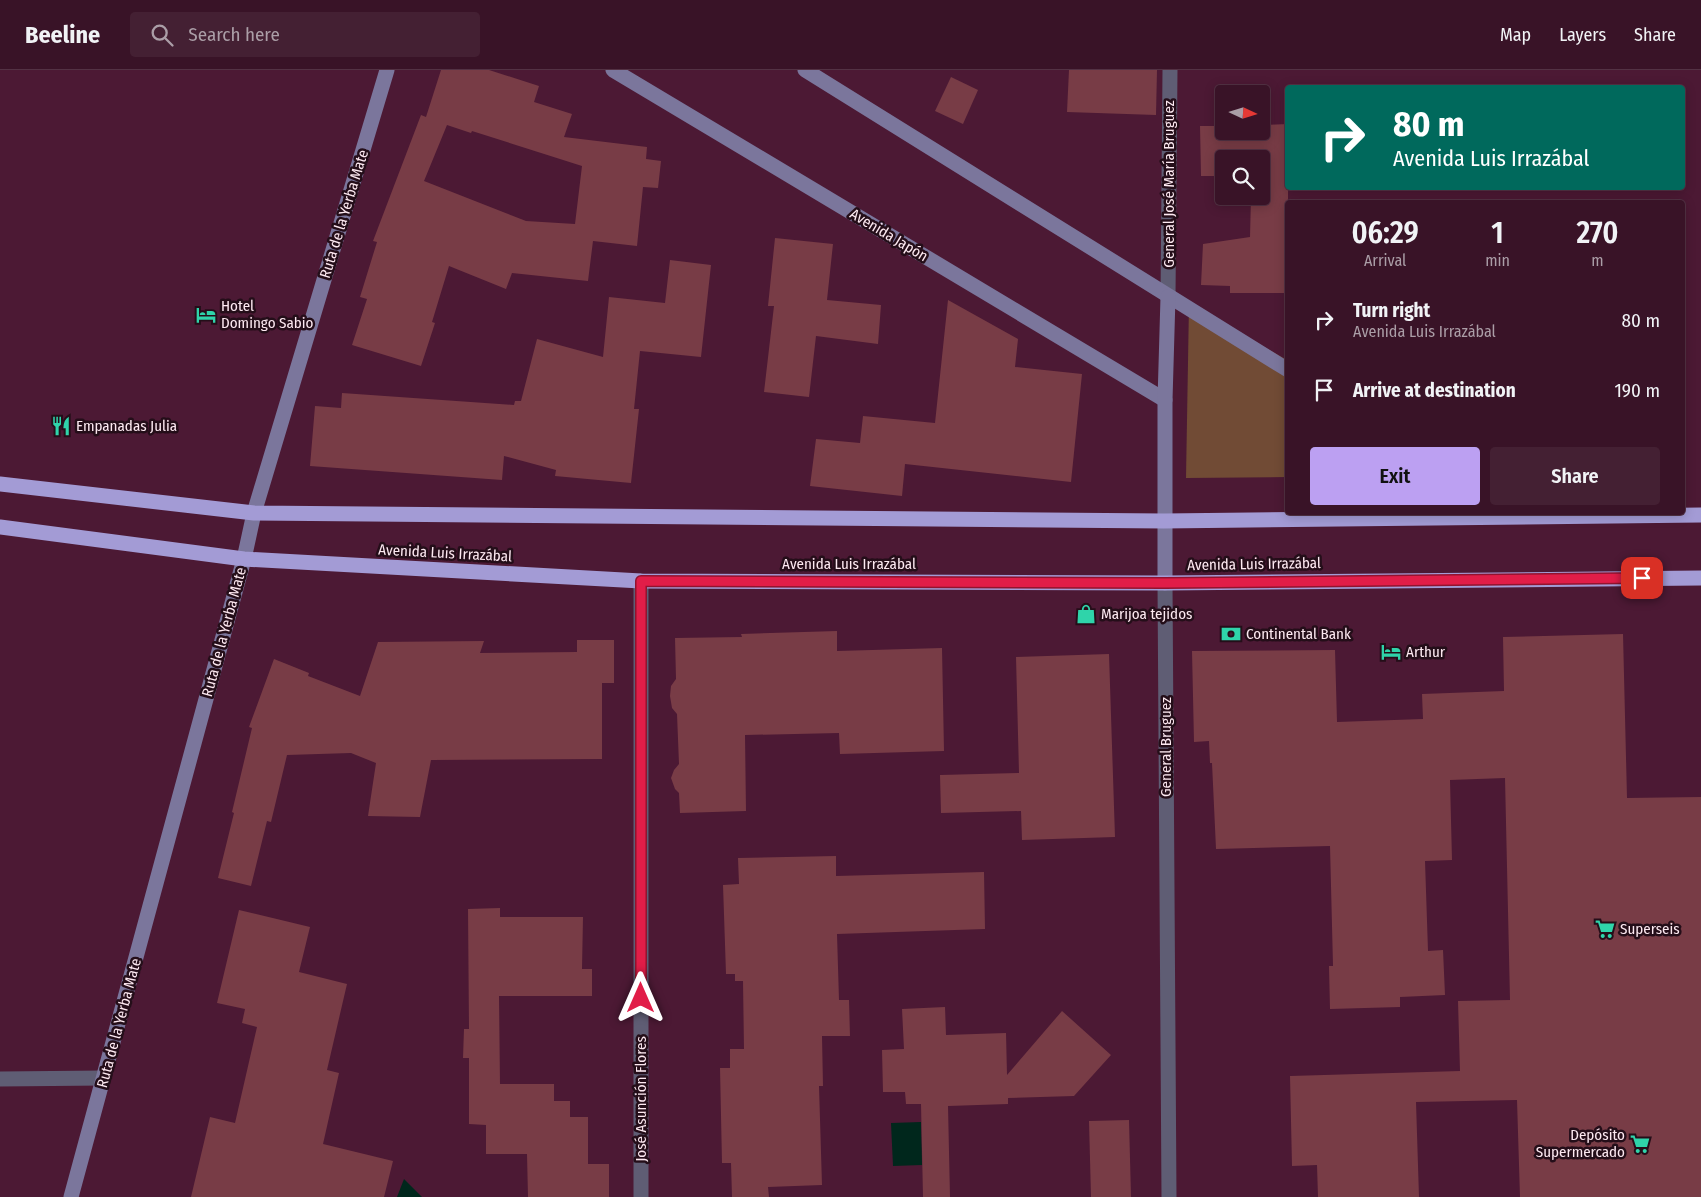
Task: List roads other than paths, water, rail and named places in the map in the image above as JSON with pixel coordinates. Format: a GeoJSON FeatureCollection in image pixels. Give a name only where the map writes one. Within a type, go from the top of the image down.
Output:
{"type":"FeatureCollection","features":[{"type":"Feature","properties":{"kind":"highway"},"geometry":{"type":"LineString","coordinates":[[0,484],[254,513],[1164,521],[1478,515]]}},
{"type":"Feature","properties":{"kind":"highway"},"geometry":{"type":"LineString","coordinates":[[1685,515],[1701,515]]}},
{"type":"Feature","properties":{"kind":"highway","name":"Avenida Luis Irrazábal"},"geometry":{"type":"LineString","coordinates":[[0,527],[244,559],[641,581],[1165,583],[1701,578]]}},
{"type":"Feature","properties":{"kind":"main road","name":"Ruta de la Yerba Mate"},"geometry":{"type":"LineString","coordinates":[[71,1197],[244,559],[254,513],[387,70]]}},
{"type":"Feature","properties":{"kind":"main road","name":"Avenida Japón"},"geometry":{"type":"LineString","coordinates":[[613,70],[1165,400]]}},
{"type":"Feature","properties":{"kind":"main road"},"geometry":{"type":"LineString","coordinates":[[804,70],[1285,368]]}},
{"type":"Feature","properties":{"kind":"main road","name":"General Bruguez"},"geometry":{"type":"LineString","coordinates":[[1165,583],[1165,400],[1168,297]]}},
{"type":"Feature","properties":{"kind":"street","name":"General José María Bruguez"},"geometry":{"type":"LineString","coordinates":[[1168,297],[1170,70]]}},
{"type":"Feature","properties":{"kind":"street","name":"José Asunción Flores"},"geometry":{"type":"LineString","coordinates":[[640,1197],[641,581]]}},
{"type":"Feature","properties":{"kind":"street","name":"General Bruguez"},"geometry":{"type":"LineString","coordinates":[[1165,583],[1169,1197]]}},
{"type":"Feature","properties":{"kind":"street"},"geometry":{"type":"LineString","coordinates":[[0,1079],[104,1078]]}},
{"type":"Feature","properties":{"kind":"place","name":"Hotel Domingo Sabio"},"geometry":{"type":"Point","coordinates":[206,315]}},
{"type":"Feature","properties":{"kind":"place","name":"Empanadas Julia"},"geometry":{"type":"Point","coordinates":[61,426]}},
{"type":"Feature","properties":{"kind":"place","name":"Marijoa tejidos"},"geometry":{"type":"Point","coordinates":[1086,614]}},
{"type":"Feature","properties":{"kind":"place","name":"Continental Bank"},"geometry":{"type":"Point","coordinates":[1231,634]}},
{"type":"Feature","properties":{"kind":"place","name":"Arthur"},"geometry":{"type":"Point","coordinates":[1391,652]}},
{"type":"Feature","properties":{"kind":"place","name":"Superseis"},"geometry":{"type":"Point","coordinates":[1605,929]}},
{"type":"Feature","properties":{"kind":"place","name":"Depósito Supermercado"},"geometry":{"type":"Point","coordinates":[1640,1144]}}]}
